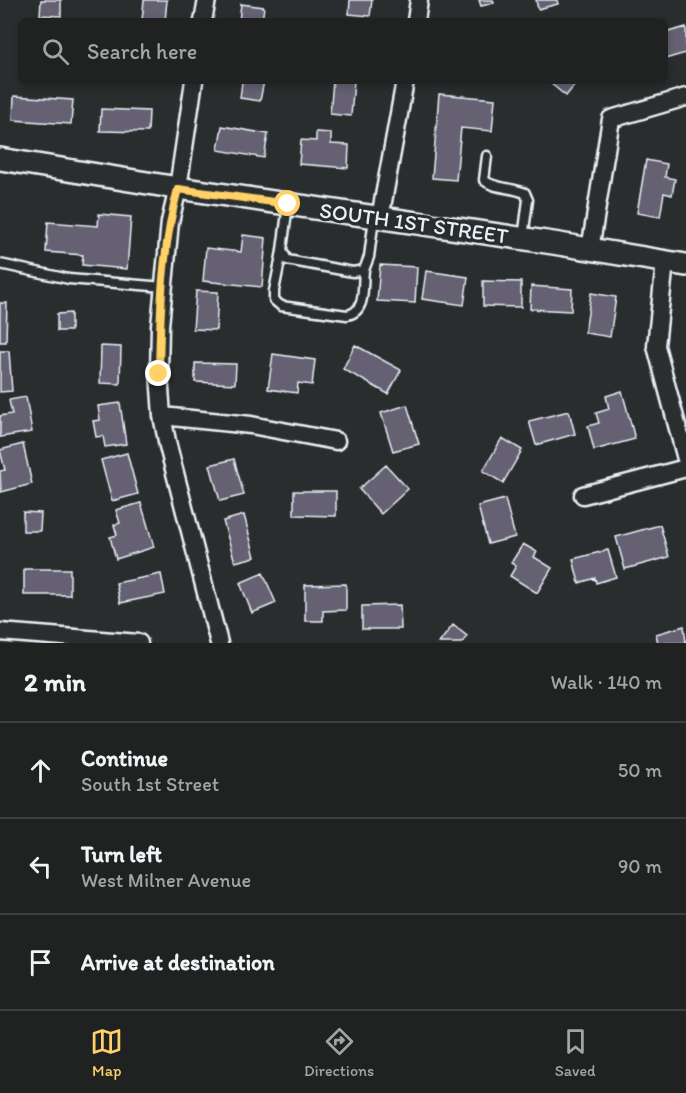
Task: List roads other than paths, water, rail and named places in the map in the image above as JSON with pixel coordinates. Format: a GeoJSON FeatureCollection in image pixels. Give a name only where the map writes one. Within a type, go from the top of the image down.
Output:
{"type":"FeatureCollection","features":[{"type":"Feature","properties":{"kind":"street"},"geometry":{"type":"LineString","coordinates":[[204,18],[207,0]]}},
{"type":"Feature","properties":{"kind":"street"},"geometry":{"type":"LineString","coordinates":[[416,18],[419,0]]}},
{"type":"Feature","properties":{"kind":"street"},"geometry":{"type":"LineString","coordinates":[[194,84],[178,189],[170,222],[160,350],[162,416],[219,643]]}},
{"type":"Feature","properties":{"kind":"street"},"geometry":{"type":"LineString","coordinates":[[377,217],[404,84]]}},
{"type":"Feature","properties":{"kind":"street"},"geometry":{"type":"LineString","coordinates":[[590,250],[611,119],[686,97]]}},
{"type":"Feature","properties":{"kind":"street","name":"SOUTH 1ST STREET"},"geometry":{"type":"LineString","coordinates":[[0,159],[178,189],[686,265]]}},
{"type":"Feature","properties":{"kind":"street"},"geometry":{"type":"LineString","coordinates":[[664,262],[656,346],[686,459]]}},
{"type":"Feature","properties":{"kind":"street"},"geometry":{"type":"LineString","coordinates":[[162,416],[251,425],[336,441]]}},
{"type":"Feature","properties":{"kind":"street"},"geometry":{"type":"LineString","coordinates":[[583,495],[686,468]]}},
{"type":"Feature","properties":{"kind":"street"},"geometry":{"type":"LineString","coordinates":[[2,632],[139,643]]}},
{"type":"Feature","properties":{"kind":"lane"},"geometry":{"type":"LineString","coordinates":[[487,156],[484,180],[489,184],[517,189],[525,193],[528,200],[523,239]]}},
{"type":"Feature","properties":{"kind":"lane"},"geometry":{"type":"LineString","coordinates":[[288,204],[274,291],[274,300],[281,306],[347,315],[355,314],[361,308],[364,270],[377,217]]}},
{"type":"Feature","properties":{"kind":"lane"},"geometry":{"type":"LineString","coordinates":[[282,250],[287,260],[353,272],[364,270]]}},
{"type":"Feature","properties":{"kind":"lane"},"geometry":{"type":"LineString","coordinates":[[0,264],[69,279],[164,287]]}}]}
